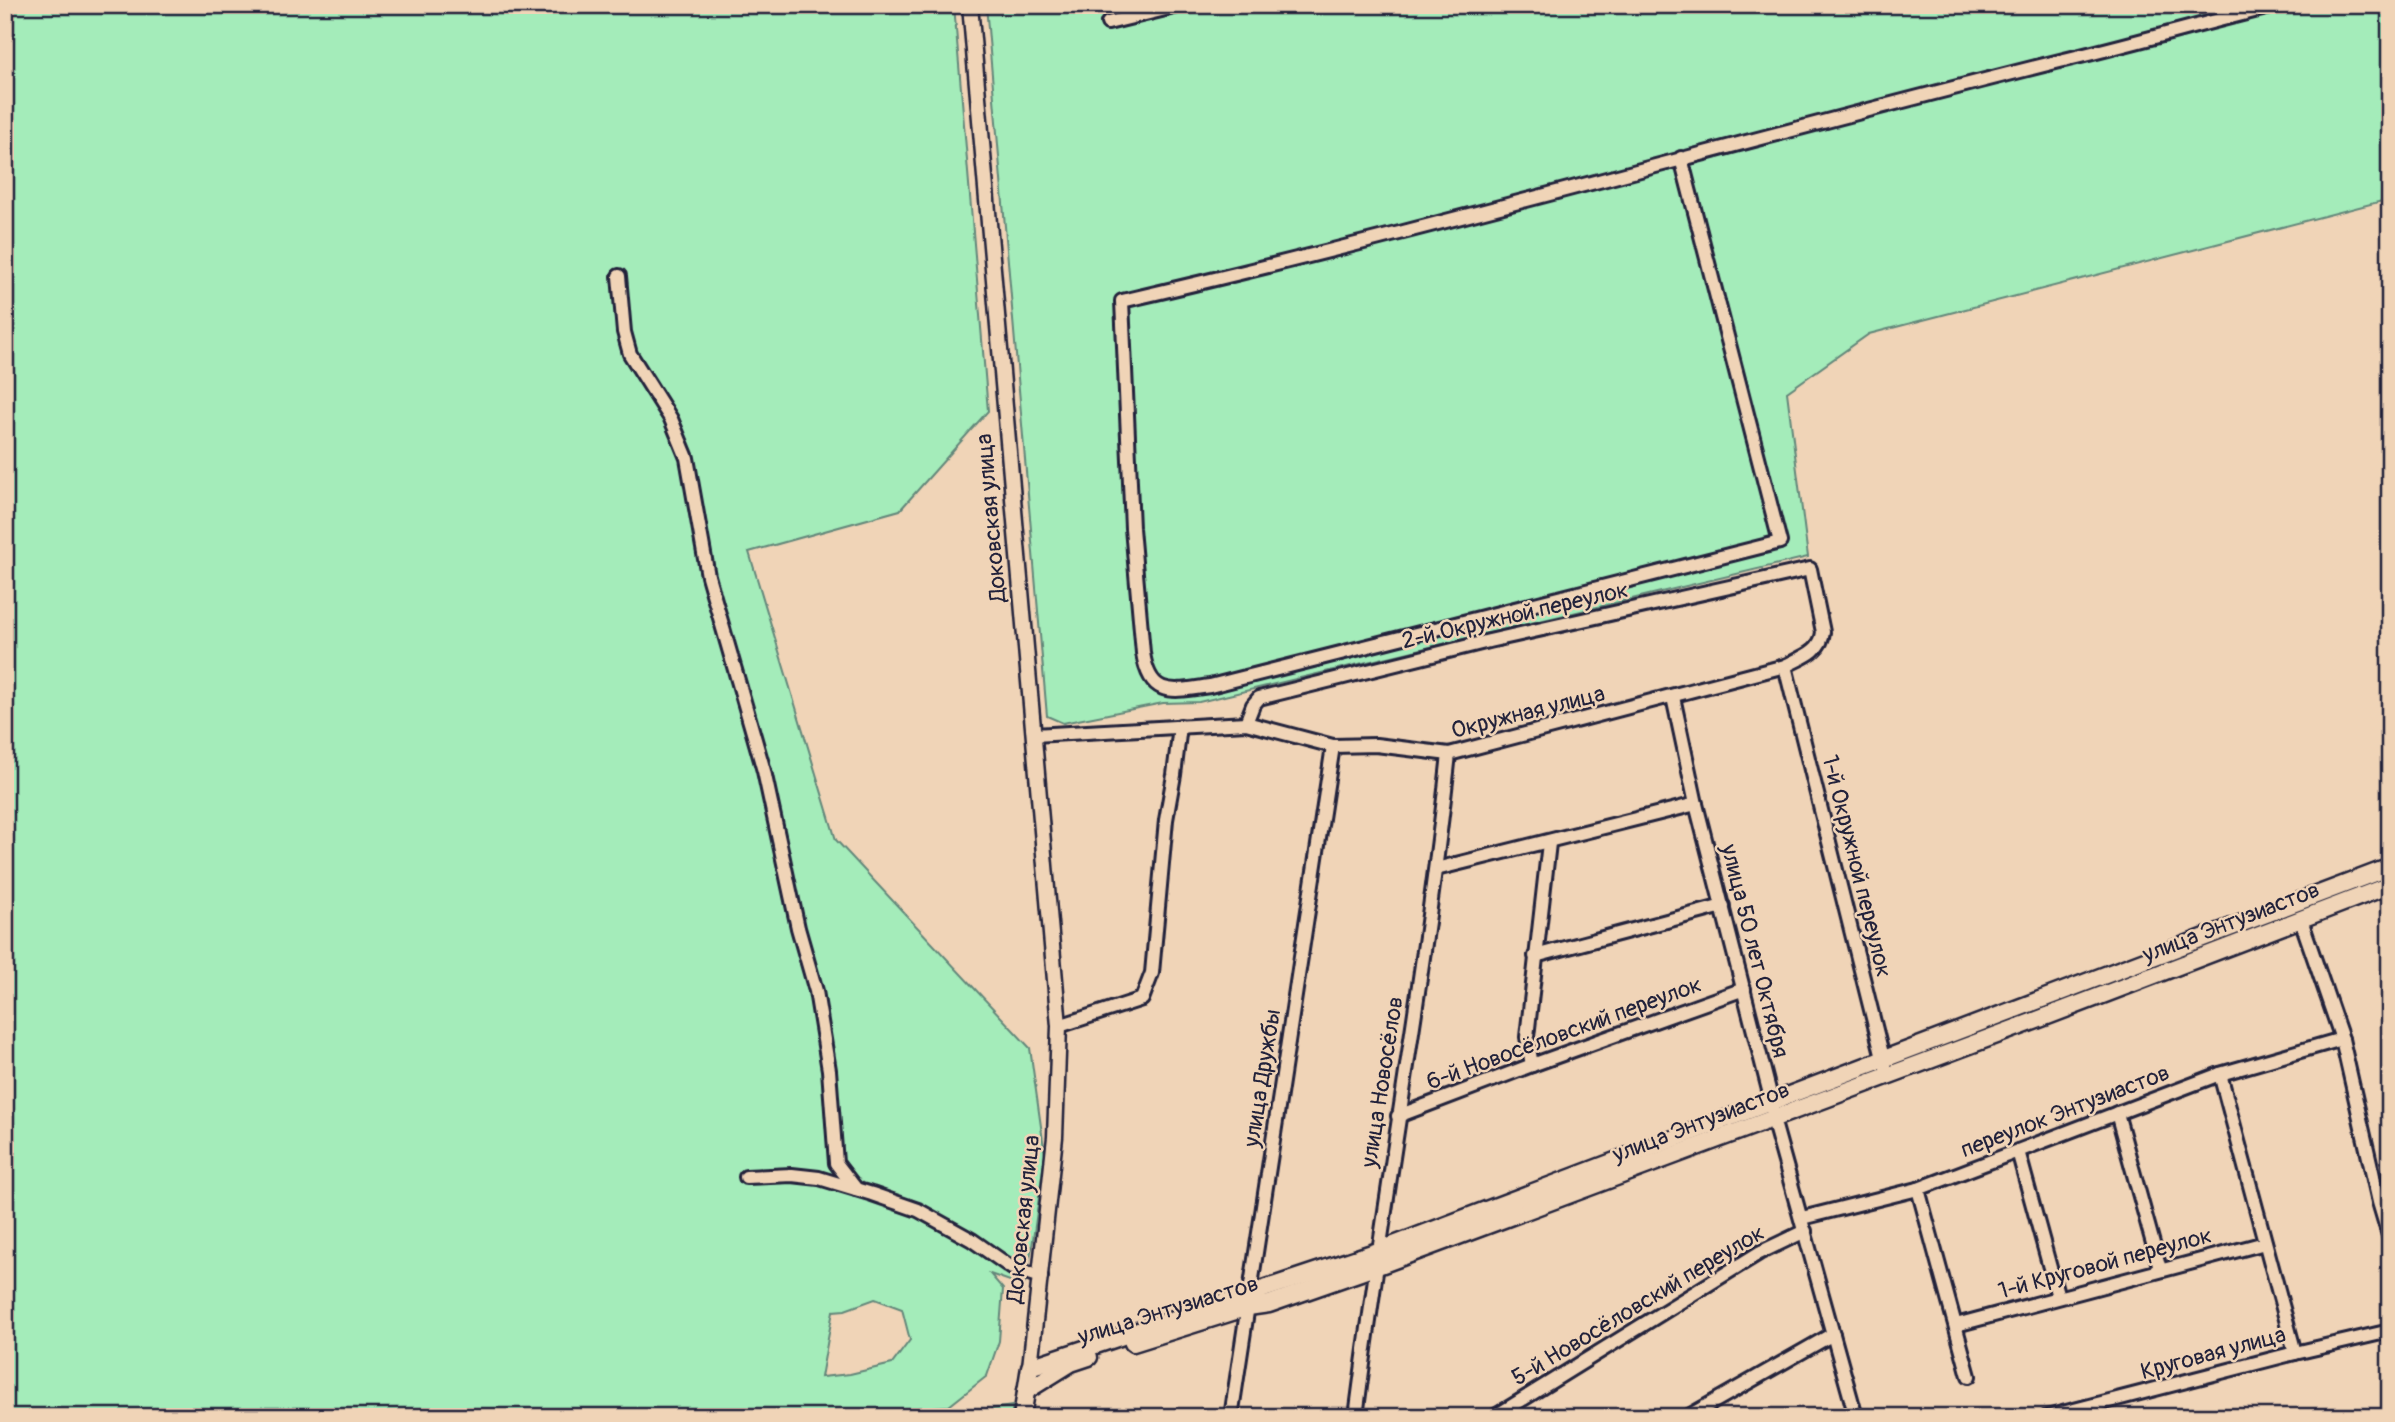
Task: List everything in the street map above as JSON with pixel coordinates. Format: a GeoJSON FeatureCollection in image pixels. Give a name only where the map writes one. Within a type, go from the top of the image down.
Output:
{"type":"FeatureCollection","features":[{"type":"Feature","properties":{"kind":"main road","name":"улица Энтузиастов"},"geometry":{"type":"LineString","coordinates":[[1030,1367],[1079,1349],[1250,1300],[1269,1304],[1375,1268],[1773,1111],[1883,1059],[2390,867]]}},
{"type":"Feature","properties":{"kind":"main road","name":"улица Энтузиастов"},"geometry":{"type":"LineString","coordinates":[[1026,1391],[1071,1363],[1773,1111],[1887,1076],[2390,884]]}},
{"type":"Feature","properties":{"kind":"main road","name":"Доковская улица"},"geometry":{"type":"LineString","coordinates":[[1022,1417],[1030,1367]]}},
{"type":"Feature","properties":{"kind":"street","name":"Доковская улица"},"geometry":{"type":"LineString","coordinates":[[970,5],[1059,1026],[1055,1137],[1030,1367]]}},
{"type":"Feature","properties":{"kind":"street"},"geometry":{"type":"LineString","coordinates":[[1108,23],[1182,5]]}},
{"type":"Feature","properties":{"kind":"street"},"geometry":{"type":"LineString","coordinates":[[1681,158],[1780,542],[1210,686],[1181,690],[1163,688],[1153,683],[1146,671],[1143,653],[1133,542],[1122,301],[1470,215],[1681,158],[1962,84],[2279,5]]}},
{"type":"Feature","properties":{"kind":"street"},"geometry":{"type":"LineString","coordinates":[[618,276],[624,332],[630,354],[671,419],[687,458],[708,576],[764,771],[798,928],[816,991],[830,1070],[836,1163],[856,1189]]}},
{"type":"Feature","properties":{"kind":"street","name":"Окружная улица"},"geometry":{"type":"LineString","coordinates":[[1034,735],[1246,723],[1334,746],[1376,745],[1449,754],[1786,666],[1817,649],[1822,642],[1823,632],[1810,569]]}},
{"type":"Feature","properties":{"kind":"street","name":"2-й Окружной переулок"},"geometry":{"type":"LineString","coordinates":[[1246,723],[1259,698],[1489,641],[1810,569]]}},
{"type":"Feature","properties":{"kind":"street","name":"1-й Окружной переулок"},"geometry":{"type":"LineString","coordinates":[[1786,666],[1887,1076]]}},
{"type":"Feature","properties":{"kind":"street","name":"улица 50 лет Октября"},"geometry":{"type":"LineString","coordinates":[[1673,696],[1696,804],[1773,1111],[1856,1417]]}},
{"type":"Feature","properties":{"kind":"street"},"geometry":{"type":"LineString","coordinates":[[1059,1026],[1142,999],[1152,973],[1161,900],[1166,820],[1180,726]]}},
{"type":"Feature","properties":{"kind":"street","name":"улица Дружбы"},"geometry":{"type":"LineString","coordinates":[[1231,1417],[1334,746]]}},
{"type":"Feature","properties":{"kind":"street","name":"улица Новосёлов"},"geometry":{"type":"LineString","coordinates":[[1356,1417],[1375,1268],[1436,869],[1449,754]]}},
{"type":"Feature","properties":{"kind":"street"},"geometry":{"type":"LineString","coordinates":[[1436,869],[1696,804]]}},
{"type":"Feature","properties":{"kind":"street"},"geometry":{"type":"LineString","coordinates":[[1532,1065],[1527,1037],[1549,842]]}},
{"type":"Feature","properties":{"kind":"street"},"geometry":{"type":"LineString","coordinates":[[1535,956],[1723,906]]}},
{"type":"Feature","properties":{"kind":"street"},"geometry":{"type":"LineString","coordinates":[[2301,920],[2342,1039],[2390,1239]]}},
{"type":"Feature","properties":{"kind":"street","name":"6-й Новосёловский переулок"},"geometry":{"type":"LineString","coordinates":[[1398,1116],[1744,989]]}},
{"type":"Feature","properties":{"kind":"street","name":"переулок Энтузиастов"},"geometry":{"type":"LineString","coordinates":[[1803,1225],[1918,1189],[2220,1074],[2342,1039]]}},
{"type":"Feature","properties":{"kind":"street"},"geometry":{"type":"LineString","coordinates":[[2220,1074],[2295,1353]]}},
{"type":"Feature","properties":{"kind":"street"},"geometry":{"type":"LineString","coordinates":[[2118,1113],[2160,1269]]}},
{"type":"Feature","properties":{"kind":"street"},"geometry":{"type":"LineString","coordinates":[[2018,1152],[2058,1297]]}},
{"type":"Feature","properties":{"kind":"street"},"geometry":{"type":"LineString","coordinates":[[746,1177],[792,1175],[818,1178],[918,1210],[972,1240],[1012,1268],[1041,1277]]}},
{"type":"Feature","properties":{"kind":"street"},"geometry":{"type":"LineString","coordinates":[[1918,1189],[1969,1376]]}},
{"type":"Feature","properties":{"kind":"street","name":"5-й Новосёловский переулок"},"geometry":{"type":"LineString","coordinates":[[1494,1417],[1803,1225]]}},
{"type":"Feature","properties":{"kind":"street","name":"1-й Круговой переулок"},"geometry":{"type":"LineString","coordinates":[[1956,1325],[2265,1243]]}},
{"type":"Feature","properties":{"kind":"street","name":"Круговая улица"},"geometry":{"type":"LineString","coordinates":[[2047,1417],[2390,1331]]}},
{"type":"Feature","properties":{"kind":"street"},"geometry":{"type":"LineString","coordinates":[[1687,1417],[1833,1334]]}},
{"type":"Feature","properties":{"kind":"green space"},"geometry":{"type":"Polygon","coordinates":[[[5,5],[954,5],[988,411],[900,510],[749,552],[836,840],[1030,1048],[1045,1155],[1024,1286],[990,1274],[1003,1289],[999,1341],[987,1376],[949,1406],[917,1408],[894,1417],[5,1417],[5,5]],[[875,1299],[845,1310],[833,1311],[821,1377],[850,1374],[892,1364],[910,1340],[902,1309],[875,1299]]]}},
{"type":"Feature","properties":{"kind":"green space"},"geometry":{"type":"Polygon","coordinates":[[[986,5],[2390,5],[2390,199],[1869,334],[1787,392],[1808,557],[1199,702],[1163,703],[1063,723],[1047,716],[986,5]]]}},
{"type":"Feature","properties":{"kind":"green space"},"geometry":{"type":"Polygon","coordinates":[[[1013,1406],[1011,1417],[985,1417],[992,1409],[1013,1406]]]}}]}
